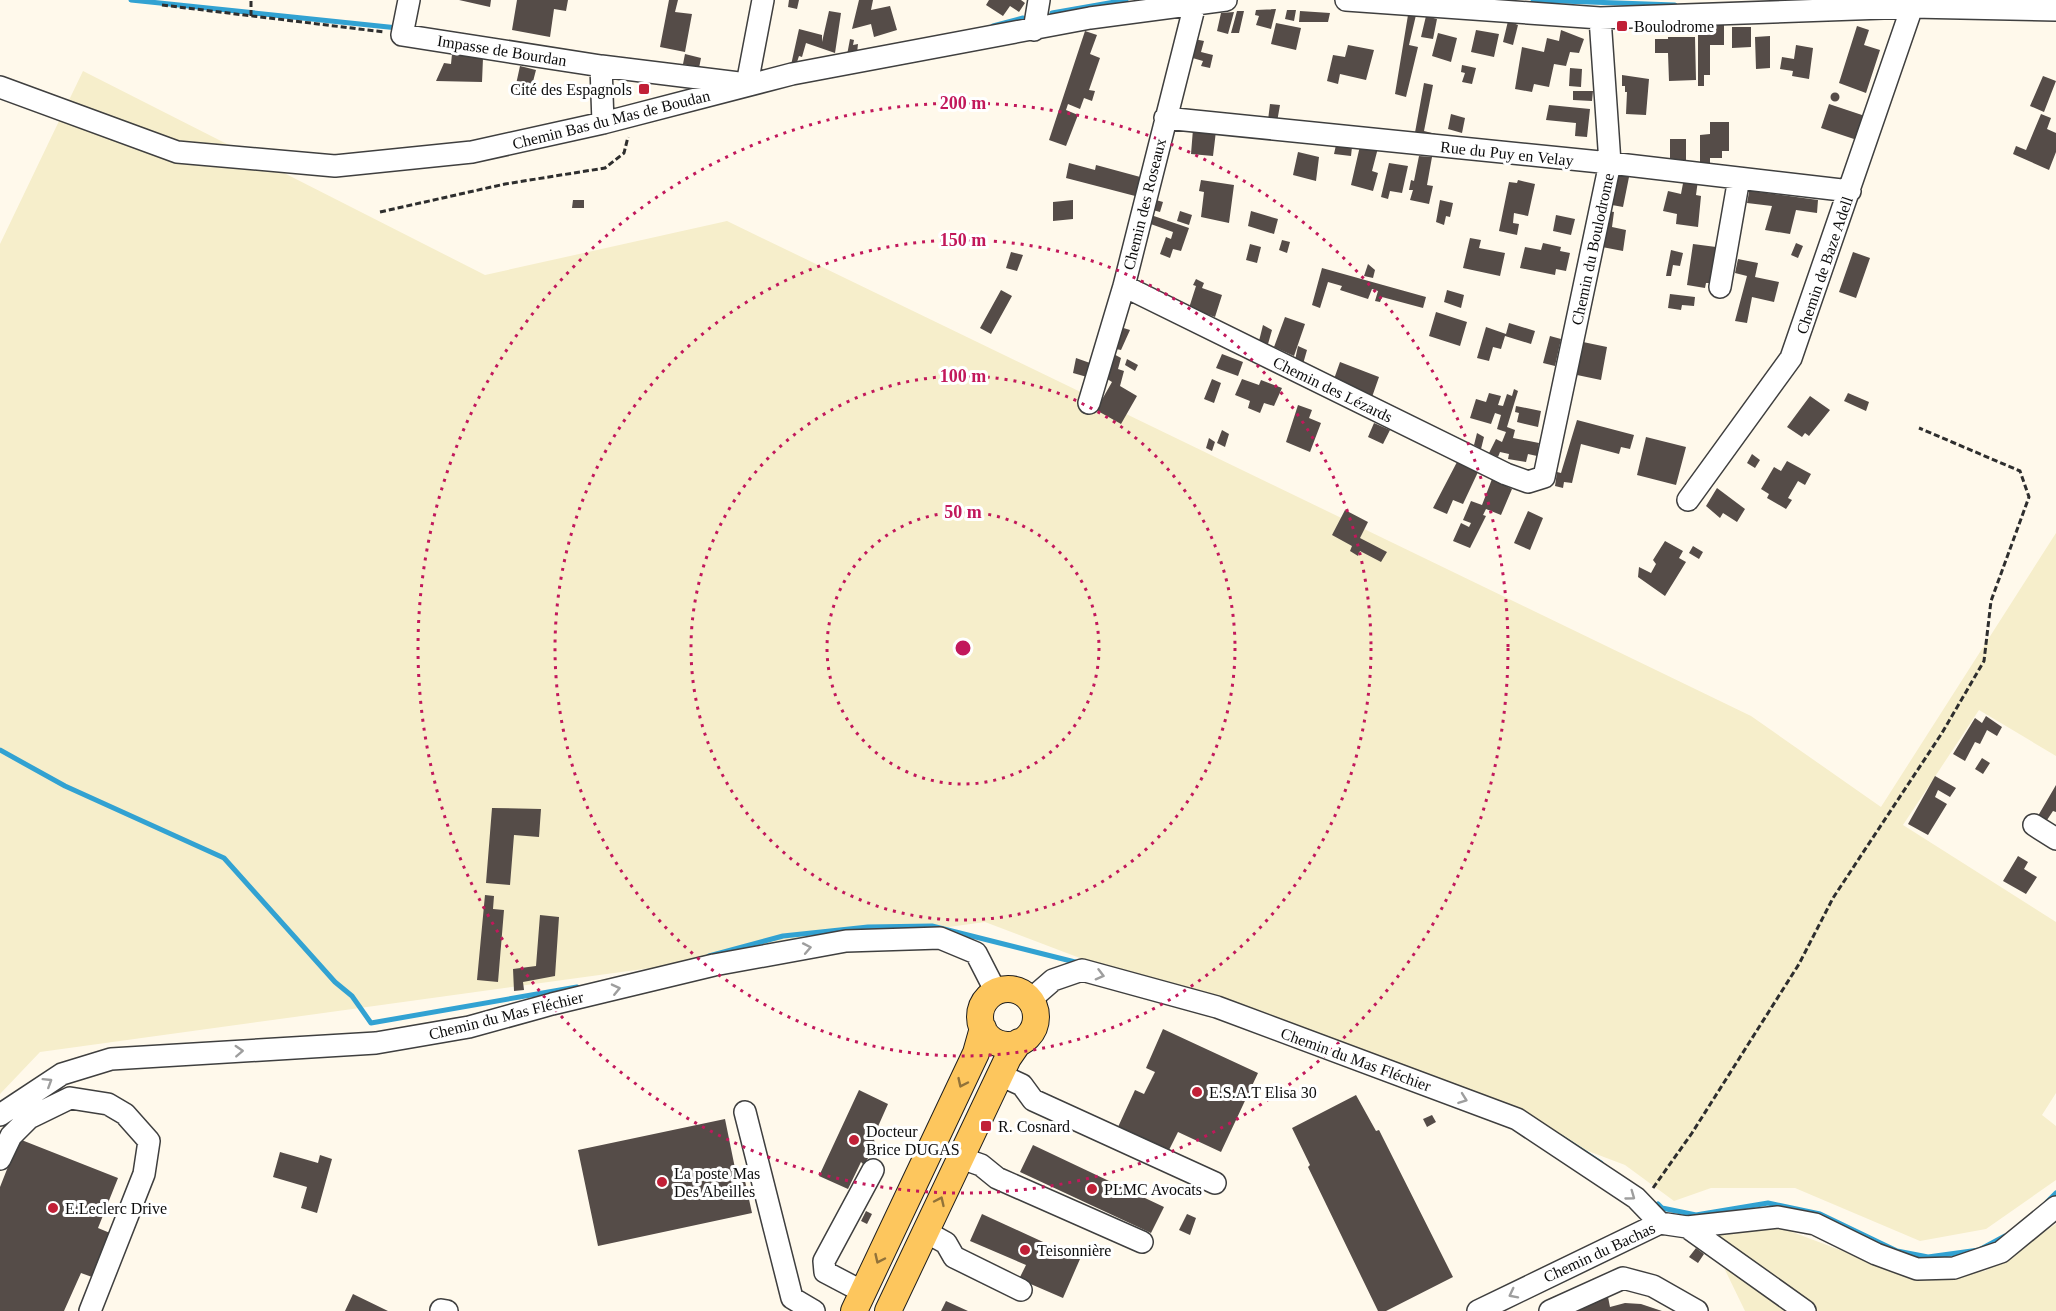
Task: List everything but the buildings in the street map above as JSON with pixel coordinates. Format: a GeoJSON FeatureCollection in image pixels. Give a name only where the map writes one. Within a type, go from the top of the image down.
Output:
{"type":"FeatureCollection","features":[{"type":"Feature","properties":{"kind":"main road"},"geometry":{"type":"LineString","coordinates":[[859,1302],[976,1053],[983,1028],[982,1007],[996,992],[1014,990],[1030,1000],[1036,1014],[1034,1026],[1027,1037],[1019,1042],[1000,1075],[888,1311]]}},
{"type":"Feature","properties":{"kind":"main road"},"geometry":{"type":"LineString","coordinates":[[983,1028],[1000,1043],[1019,1042]]}},
{"type":"Feature","properties":{"kind":"street"},"geometry":{"type":"LineString","coordinates":[[402,35],[409,0]]}},
{"type":"Feature","properties":{"kind":"street"},"geometry":{"type":"LineString","coordinates":[[747,84],[763,0]]}},
{"type":"Feature","properties":{"kind":"street"},"geometry":{"type":"LineString","coordinates":[[1034,30],[1040,0]]}},
{"type":"Feature","properties":{"kind":"street","name":"Chemin Bas du Mas de Boudan"},"geometry":{"type":"LineString","coordinates":[[0,87],[177,152],[335,166],[472,152],[603,123],[747,84],[1090,18],[1226,0]]}},
{"type":"Feature","properties":{"kind":"street"},"geometry":{"type":"LineString","coordinates":[[1346,0],[1600,18],[1963,4],[2056,10]]}},
{"type":"Feature","properties":{"kind":"street","name":"Chemin des Roseaux"},"geometry":{"type":"LineString","coordinates":[[1089,403],[1124,286],[1195,4]]}},
{"type":"Feature","properties":{"kind":"street","name":"Chemin de Baze Adell"},"geometry":{"type":"LineString","coordinates":[[1688,500],[1791,358],[1912,7]]}},
{"type":"Feature","properties":{"kind":"street","name":"Chemin du Boulodrome"},"geometry":{"type":"LineString","coordinates":[[1545,477],[1610,163],[1600,18]]}},
{"type":"Feature","properties":{"kind":"street","name":"Impasse de Bourdan"},"geometry":{"type":"LineString","coordinates":[[402,35],[602,66],[747,84]]}},
{"type":"Feature","properties":{"kind":"street"},"geometry":{"type":"LineString","coordinates":[[602,66],[603,123]]}},
{"type":"Feature","properties":{"kind":"street","name":"Rue du Puy en Velay"},"geometry":{"type":"LineString","coordinates":[[1165,118],[1850,190]]}},
{"type":"Feature","properties":{"kind":"street"},"geometry":{"type":"LineString","coordinates":[[1720,287],[1739,178]]}},
{"type":"Feature","properties":{"kind":"street","name":"Chemin des Lézards"},"geometry":{"type":"LineString","coordinates":[[1124,286],[1506,474],[1528,482],[1545,477]]}},
{"type":"Feature","properties":{"kind":"street"},"geometry":{"type":"LineString","coordinates":[[2034,825],[2056,839]]}},
{"type":"Feature","properties":{"kind":"street","name":"Chemin du Mas Fléchier"},"geometry":{"type":"LineString","coordinates":[[0,1115],[62,1074],[111,1059],[376,1043],[469,1027],[552,1004],[714,965],[846,941],[940,938],[976,953],[996,992]]}},
{"type":"Feature","properties":{"kind":"street","name":"Chemin du Mas Fléchier"},"geometry":{"type":"LineString","coordinates":[[1030,1000],[1053,980],[1082,970],[1217,1007],[1517,1119],[1641,1204],[1660,1223]]}},
{"type":"Feature","properties":{"kind":"street"},"geometry":{"type":"LineString","coordinates":[[1000,1075],[1022,1085],[1033,1100],[1215,1183]]}},
{"type":"Feature","properties":{"kind":"street"},"geometry":{"type":"LineString","coordinates":[[0,1159],[11,1136],[29,1118],[70,1098],[108,1104],[125,1114],[149,1141],[144,1174],[90,1311]]}},
{"type":"Feature","properties":{"kind":"street"},"geometry":{"type":"LineString","coordinates":[[745,1112],[792,1298],[814,1311]]}},
{"type":"Feature","properties":{"kind":"street"},"geometry":{"type":"LineString","coordinates":[[961,1158],[981,1165],[997,1178],[1142,1242]]}},
{"type":"Feature","properties":{"kind":"street"},"geometry":{"type":"LineString","coordinates":[[859,1302],[825,1272],[824,1261],[873,1170]]}},
{"type":"Feature","properties":{"kind":"street","name":"Chemin du Bachas"},"geometry":{"type":"LineString","coordinates":[[1478,1311],[1660,1223],[1687,1227],[1778,1217],[1815,1224],[1876,1254],[1917,1269],[1954,1268],[2001,1252],[2056,1207]]}},
{"type":"Feature","properties":{"kind":"street"},"geometry":{"type":"LineString","coordinates":[[1687,1227],[1805,1311]]}},
{"type":"Feature","properties":{"kind":"street"},"geometry":{"type":"LineString","coordinates":[[926,1232],[946,1243],[954,1257],[1021,1290]]}},
{"type":"Feature","properties":{"kind":"street"},"geometry":{"type":"LineString","coordinates":[[1550,1311],[1623,1278],[1653,1286],[1697,1311]]}},
{"type":"Feature","properties":{"kind":"path"},"geometry":{"type":"LineString","coordinates":[[251,1],[251,16]]}},
{"type":"Feature","properties":{"kind":"path"},"geometry":{"type":"LineString","coordinates":[[162,5],[402,35]]}},
{"type":"Feature","properties":{"kind":"path"},"geometry":{"type":"LineString","coordinates":[[380,212],[505,184],[605,168],[624,153],[628,134],[625,117]]}},
{"type":"Feature","properties":{"kind":"path"},"geometry":{"type":"LineString","coordinates":[[1641,1204],[1692,1133],[1799,964],[1833,898],[1942,733],[1984,661],[1990,601],[2029,497],[2020,471],[1919,428]]}},
{"type":"Feature","properties":{"kind":"shaded area"},"geometry":{"type":"Polygon","coordinates":[[[83,71],[485,275],[727,221],[1751,716],[1881,807],[2056,533],[2056,756],[1979,710],[1903,825],[2056,922],[2056,1093],[2042,1115],[2056,1126],[2056,1180],[1986,1229],[1920,1241],[1795,1188],[1711,1188],[1674,1201],[1625,1165],[985,922],[40,1052],[0,1094],[0,244],[83,71]]]}},
{"type":"Feature","properties":{"kind":"shaded area"},"geometry":{"type":"Polygon","coordinates":[[[2056,1224],[2056,1311],[1745,1311],[1711,1241],[1724,1233],[1779,1227],[1901,1273],[1927,1277],[1985,1271],[2056,1224]]]}},
{"type":"Feature","properties":{"kind":"waterway"},"geometry":{"type":"LineString","coordinates":[[131,0],[398,28]]}},
{"type":"Feature","properties":{"kind":"waterway"},"geometry":{"type":"LineString","coordinates":[[1052,13],[1126,0]]}},
{"type":"Feature","properties":{"kind":"waterway"},"geometry":{"type":"LineString","coordinates":[[1533,0],[1675,5]]}},
{"type":"Feature","properties":{"kind":"waterway"},"geometry":{"type":"LineString","coordinates":[[993,26],[1023,18]]}},
{"type":"Feature","properties":{"kind":"waterway"},"geometry":{"type":"LineString","coordinates":[[0,750],[65,786],[224,858],[335,982],[352,996],[371,1023],[577,987]]}},
{"type":"Feature","properties":{"kind":"waterway"},"geometry":{"type":"LineString","coordinates":[[709,956],[783,936],[868,927],[932,926],[1079,963]]}},
{"type":"Feature","properties":{"kind":"waterway"},"geometry":{"type":"LineString","coordinates":[[1561,1137],[1601,1163]]}},
{"type":"Feature","properties":{"kind":"waterway"},"geometry":{"type":"LineString","coordinates":[[2047,1202],[2056,1193]]}},
{"type":"Feature","properties":{"kind":"waterway"},"geometry":{"type":"LineString","coordinates":[[1658,1204],[1662,1208],[1696,1215],[1768,1203],[1820,1214],[1897,1251],[1928,1257],[1979,1250],[2005,1236]]}},
{"type":"Feature","properties":{"kind":"place","name":"Boulodrome"},"geometry":{"type":"Point","coordinates":[1622,26]}},
{"type":"Feature","properties":{"kind":"place","name":"Cité des Espagnols"},"geometry":{"type":"Point","coordinates":[644,89]}},
{"type":"Feature","properties":{"kind":"place","name":"E.S.A.T Elisa 30"},"geometry":{"type":"Point","coordinates":[1197,1092]}},
{"type":"Feature","properties":{"kind":"place","name":"R. Cosnard"},"geometry":{"type":"Point","coordinates":[986,1126]}},
{"type":"Feature","properties":{"kind":"place","name":"Docteur Brice DUGAS"},"geometry":{"type":"Point","coordinates":[854,1140]}},
{"type":"Feature","properties":{"kind":"place","name":"La poste Mas Des Abeilles"},"geometry":{"type":"Point","coordinates":[662,1182]}},
{"type":"Feature","properties":{"kind":"place","name":"PLMC Avocats"},"geometry":{"type":"Point","coordinates":[1092,1189]}},
{"type":"Feature","properties":{"kind":"place","name":"E.Leclerc Drive"},"geometry":{"type":"Point","coordinates":[53,1208]}},
{"type":"Feature","properties":{"kind":"place","name":"Teisonnière"},"geometry":{"type":"Point","coordinates":[1025,1250]}}]}
